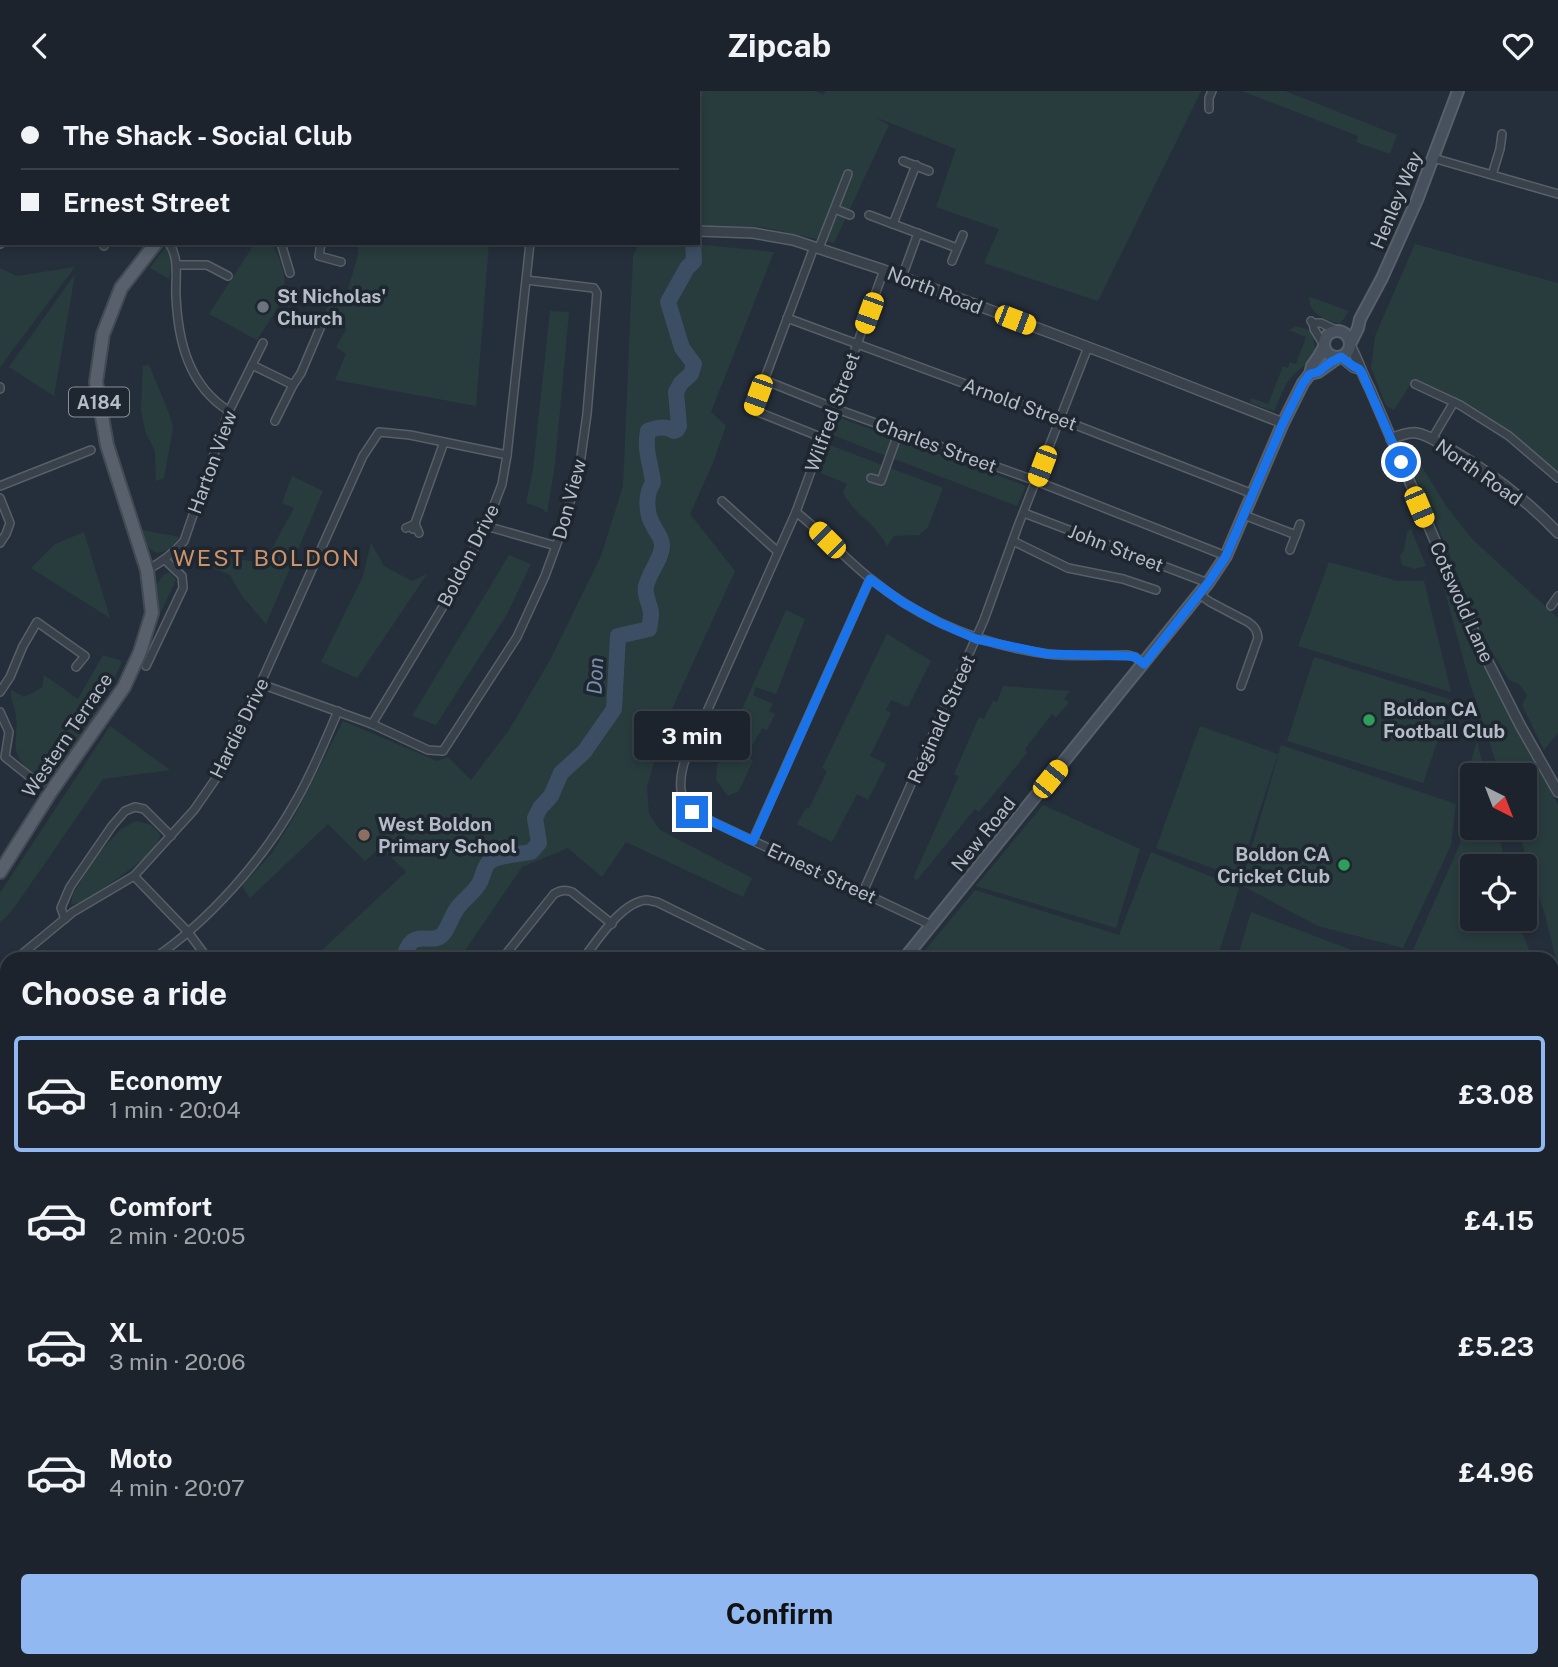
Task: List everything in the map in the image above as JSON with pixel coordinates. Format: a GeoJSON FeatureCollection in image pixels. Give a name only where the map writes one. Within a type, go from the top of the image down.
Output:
{"type":"FeatureCollection","features":[{"type":"Feature","properties":{"kind":"main road","name":"Henley Way"},"geometry":{"type":"LineString","coordinates":[[1350,344],[1399,241],[1458,91]]}},
{"type":"Feature","properties":{"kind":"main road","name":"A184"},"geometry":{"type":"LineString","coordinates":[[147,570],[107,445],[96,382],[103,334],[121,288],[154,245]]}},
{"type":"Feature","properties":{"kind":"main road","name":"Henley Way"},"geometry":{"type":"LineString","coordinates":[[1339,331],[1360,319]]}},
{"type":"Feature","properties":{"kind":"main road"},"geometry":{"type":"LineString","coordinates":[[1310,374],[1318,372],[1340,357],[1347,352],[1350,344],[1348,336],[1339,331],[1329,333],[1324,340],[1324,346],[1331,356],[1340,357]]}},
{"type":"Feature","properties":{"kind":"main road","name":"New Road"},"geometry":{"type":"LineString","coordinates":[[910,952],[1208,583],[1226,556],[1283,423],[1324,346]]}},
{"type":"Feature","properties":{"kind":"main road","name":"Western Terrace"},"geometry":{"type":"LineString","coordinates":[[0,872],[50,793],[124,687],[152,613],[147,570]]}},
{"type":"Feature","properties":{"kind":"street"},"geometry":{"type":"LineString","coordinates":[[1209,109],[1212,91]]}},
{"type":"Feature","properties":{"kind":"street"},"geometry":{"type":"LineString","coordinates":[[1492,175],[1502,134]]}},
{"type":"Feature","properties":{"kind":"street"},"geometry":{"type":"LineString","coordinates":[[1433,158],[1558,194]]}},
{"type":"Feature","properties":{"kind":"street"},"geometry":{"type":"LineString","coordinates":[[903,161],[929,171]]}},
{"type":"Feature","properties":{"kind":"street"},"geometry":{"type":"LineString","coordinates":[[893,224],[916,166]]}},
{"type":"Feature","properties":{"kind":"street"},"geometry":{"type":"LineString","coordinates":[[823,438],[753,410],[787,318],[848,174]]}},
{"type":"Feature","properties":{"kind":"street"},"geometry":{"type":"LineString","coordinates":[[835,209],[850,215]]}},
{"type":"Feature","properties":{"kind":"street"},"geometry":{"type":"LineString","coordinates":[[869,215],[957,248]]}},
{"type":"Feature","properties":{"kind":"street","name":"North Road"},"geometry":{"type":"LineString","coordinates":[[703,231],[753,233],[817,247],[1088,347],[1283,423]]}},
{"type":"Feature","properties":{"kind":"street"},"geometry":{"type":"LineString","coordinates":[[902,277],[918,233]]}},
{"type":"Feature","properties":{"kind":"street"},"geometry":{"type":"LineString","coordinates":[[953,261],[962,235]]}},
{"type":"Feature","properties":{"kind":"street"},"geometry":{"type":"LineString","coordinates":[[170,245],[176,257],[176,296],[180,330],[190,367],[216,403],[229,411]]}},
{"type":"Feature","properties":{"kind":"street"},"geometry":{"type":"LineString","coordinates":[[282,245],[290,273]]}},
{"type":"Feature","properties":{"kind":"street"},"geometry":{"type":"LineString","coordinates":[[321,245],[319,256],[341,262]]}},
{"type":"Feature","properties":{"kind":"street","name":"Boldon Drive"},"geometry":{"type":"LineString","coordinates":[[372,724],[453,590],[486,526],[502,485],[508,455],[530,245]]}},
{"type":"Feature","properties":{"kind":"street"},"geometry":{"type":"LineString","coordinates":[[177,265],[207,265],[228,276]]}},
{"type":"Feature","properties":{"kind":"street","name":"Wilfred Street"},"geometry":{"type":"LineString","coordinates":[[681,795],[684,763],[796,512],[884,270]]}},
{"type":"Feature","properties":{"kind":"street","name":"Don View"},"geometry":{"type":"LineString","coordinates":[[372,724],[428,750],[443,751],[517,637],[564,527],[579,471],[587,414],[597,293],[594,288],[526,280]]}},
{"type":"Feature","properties":{"kind":"street","name":"Arnold Street"},"geometry":{"type":"LineString","coordinates":[[787,318],[1253,494]]}},
{"type":"Feature","properties":{"kind":"street"},"geometry":{"type":"LineString","coordinates":[[275,421],[301,373],[324,319]]}},
{"type":"Feature","properties":{"kind":"street"},"geometry":{"type":"LineString","coordinates":[[1324,346],[1312,322],[1339,331]]}},
{"type":"Feature","properties":{"kind":"street","name":"Harton View"},"geometry":{"type":"LineString","coordinates":[[147,570],[165,560],[184,541],[229,411],[263,343]]}},
{"type":"Feature","properties":{"kind":"street","name":"Cotswold Lane"},"geometry":{"type":"LineString","coordinates":[[1350,344],[1481,648],[1558,792]]}},
{"type":"Feature","properties":{"kind":"street","name":"Reginald Street"},"geometry":{"type":"LineString","coordinates":[[863,892],[976,639],[1088,347]]}},
{"type":"Feature","properties":{"kind":"street","name":"Cotswold Lane"},"geometry":{"type":"LineString","coordinates":[[1340,357],[1359,369]]}},
{"type":"Feature","properties":{"kind":"street"},"geometry":{"type":"LineString","coordinates":[[253,365],[293,385]]}},
{"type":"Feature","properties":{"kind":"street","name":"Charles Street"},"geometry":{"type":"LineString","coordinates":[[764,380],[1036,481],[1226,556]]}},
{"type":"Feature","properties":{"kind":"street"},"geometry":{"type":"LineString","coordinates":[[1415,384],[1454,402],[1510,436],[1558,478]]}},
{"type":"Feature","properties":{"kind":"street"},"geometry":{"type":"LineString","coordinates":[[1432,439],[1454,402]]}},
{"type":"Feature","properties":{"kind":"street"},"geometry":{"type":"LineString","coordinates":[[881,481],[899,431]]}},
{"type":"Feature","properties":{"kind":"street","name":"Hardie Drive"},"geometry":{"type":"LineString","coordinates":[[25,952],[65,919],[134,876],[194,810],[221,771],[363,456],[379,432],[444,442]]}},
{"type":"Feature","properties":{"kind":"street","name":"North Road"},"geometry":{"type":"LineString","coordinates":[[1391,439],[1412,433],[1432,439],[1489,475],[1558,533]]}},
{"type":"Feature","properties":{"kind":"street"},"geometry":{"type":"LineString","coordinates":[[413,529],[444,442],[508,455]]}},
{"type":"Feature","properties":{"kind":"street"},"geometry":{"type":"LineString","coordinates":[[0,486],[91,450]]}},
{"type":"Feature","properties":{"kind":"street"},"geometry":{"type":"LineString","coordinates":[[871,478],[890,485]]}},
{"type":"Feature","properties":{"kind":"street"},"geometry":{"type":"LineString","coordinates":[[0,498],[10,523],[0,543]]}},
{"type":"Feature","properties":{"kind":"street"},"geometry":{"type":"LineString","coordinates":[[722,501],[778,552]]}},
{"type":"Feature","properties":{"kind":"street"},"geometry":{"type":"LineString","coordinates":[[796,512],[870,579],[896,598],[938,622],[976,639],[1047,654],[1135,657],[1144,664]]}},
{"type":"Feature","properties":{"kind":"street","name":"John Street"},"geometry":{"type":"LineString","coordinates":[[1024,513],[1208,583]]}},
{"type":"Feature","properties":{"kind":"street"},"geometry":{"type":"LineString","coordinates":[[1244,515],[1296,535]]}},
{"type":"Feature","properties":{"kind":"street"},"geometry":{"type":"LineString","coordinates":[[1290,550],[1300,524]]}},
{"type":"Feature","properties":{"kind":"street"},"geometry":{"type":"LineString","coordinates":[[486,526],[556,547]]}},
{"type":"Feature","properties":{"kind":"street"},"geometry":{"type":"LineString","coordinates":[[1013,541],[1068,568],[1123,579],[1156,590]]}},
{"type":"Feature","properties":{"kind":"street"},"geometry":{"type":"LineString","coordinates":[[146,666],[183,588],[182,576],[165,560]]}},
{"type":"Feature","properties":{"kind":"street"},"geometry":{"type":"LineString","coordinates":[[753,841],[870,579]]}},
{"type":"Feature","properties":{"kind":"street"},"geometry":{"type":"LineString","coordinates":[[1551,607],[1558,596]]}},
{"type":"Feature","properties":{"kind":"street"},"geometry":{"type":"LineString","coordinates":[[1197,597],[1248,622],[1257,631],[1258,638],[1241,686]]}},
{"type":"Feature","properties":{"kind":"street"},"geometry":{"type":"LineString","coordinates":[[0,692],[10,677],[35,619],[85,656],[76,667]]}},
{"type":"Feature","properties":{"kind":"street"},"geometry":{"type":"LineString","coordinates":[[261,684],[372,724]]}},
{"type":"Feature","properties":{"kind":"street"},"geometry":{"type":"LineString","coordinates":[[162,952],[224,898],[275,834],[296,802],[338,711]]}},
{"type":"Feature","properties":{"kind":"street"},"geometry":{"type":"LineString","coordinates":[[0,712],[9,732],[3,760],[50,793]]}},
{"type":"Feature","properties":{"kind":"street","name":"Ernest Street"},"geometry":{"type":"LineString","coordinates":[[681,795],[692,812],[931,925]]}},
{"type":"Feature","properties":{"kind":"street"},"geometry":{"type":"LineString","coordinates":[[65,919],[61,908],[70,887],[125,811],[135,807],[144,809],[171,836]]}},
{"type":"Feature","properties":{"kind":"street"},"geometry":{"type":"LineString","coordinates":[[134,876],[188,932],[203,952]]}},
{"type":"Feature","properties":{"kind":"street"},"geometry":{"type":"LineString","coordinates":[[508,952],[558,891],[572,892],[612,924]]}},
{"type":"Feature","properties":{"kind":"street"},"geometry":{"type":"LineString","coordinates":[[589,952],[621,913],[633,904],[647,900],[657,902],[759,952]]}},
{"type":"Feature","properties":{"kind":"green space"},"geometry":{"type":"Polygon","coordinates":[[[700,91],[815,91],[823,95],[826,91],[1201,91],[1098,301],[984,263],[999,229],[936,207],[956,149],[875,117],[889,125],[834,243],[762,227],[700,225],[700,91]]]}},
{"type":"Feature","properties":{"kind":"green space"},"geometry":{"type":"Polygon","coordinates":[[[1242,91],[1285,91],[1397,135],[1390,154],[1356,142],[1358,136],[1242,91]]]}},
{"type":"Feature","properties":{"kind":"green space"},"geometry":{"type":"Polygon","coordinates":[[[1415,244],[1558,283],[1558,474],[1511,434],[1467,405],[1413,380],[1394,410],[1386,406],[1371,368],[1375,336],[1415,244]]]}},
{"type":"Feature","properties":{"kind":"green space"},"geometry":{"type":"Polygon","coordinates":[[[254,245],[272,245],[279,258],[285,283],[279,304],[257,340],[209,314],[254,245]]]}},
{"type":"Feature","properties":{"kind":"green space"},"geometry":{"type":"Polygon","coordinates":[[[358,245],[489,245],[476,406],[335,380],[346,354],[336,347],[347,328],[323,315],[330,303],[343,306],[358,255],[358,245]]]}},
{"type":"Feature","properties":{"kind":"green space"},"geometry":{"type":"Polygon","coordinates":[[[638,245],[700,245],[774,252],[711,412],[726,426],[690,514],[735,571],[665,724],[647,787],[649,814],[660,830],[752,878],[743,897],[626,842],[602,877],[568,848],[522,867],[464,952],[322,950],[406,872],[381,847],[365,861],[328,824],[250,898],[242,886],[272,853],[294,817],[343,721],[437,761],[448,757],[471,780],[509,730],[550,660],[601,556],[623,486],[633,256],[638,245]]]}},
{"type":"Feature","properties":{"kind":"green space"},"geometry":{"type":"Polygon","coordinates":[[[166,246],[171,262],[169,279],[150,268],[166,246]]]}},
{"type":"Feature","properties":{"kind":"green space"},"geometry":{"type":"Polygon","coordinates":[[[75,267],[0,367],[0,268],[17,276],[75,267]]]}},
{"type":"Feature","properties":{"kind":"green space"},"geometry":{"type":"Polygon","coordinates":[[[75,274],[54,396],[9,367],[75,274]]]}},
{"type":"Feature","properties":{"kind":"green space"},"geometry":{"type":"Polygon","coordinates":[[[1309,297],[1349,311],[1340,324],[1334,322],[1315,312],[1309,297]]]}},
{"type":"Feature","properties":{"kind":"green space"},"geometry":{"type":"Polygon","coordinates":[[[550,311],[569,312],[555,464],[547,513],[526,503],[533,469],[550,311]]]}},
{"type":"Feature","properties":{"kind":"green space"},"geometry":{"type":"Polygon","coordinates":[[[1295,327],[1306,329],[1312,335],[1315,345],[1312,356],[1289,380],[1274,411],[1250,403],[1251,398],[1268,404],[1283,366],[1288,368],[1290,362],[1296,364],[1306,337],[1289,330],[1295,327]]]}},
{"type":"Feature","properties":{"kind":"green space"},"geometry":{"type":"Polygon","coordinates":[[[149,365],[173,428],[164,478],[156,481],[155,451],[145,431],[141,409],[143,366],[149,365]]]}},
{"type":"Feature","properties":{"kind":"green space"},"geometry":{"type":"Polygon","coordinates":[[[840,418],[1026,486],[1017,506],[832,435],[840,418]]]}},
{"type":"Feature","properties":{"kind":"green space"},"geometry":{"type":"Polygon","coordinates":[[[827,444],[943,488],[928,527],[919,535],[894,536],[887,546],[877,531],[847,500],[843,492],[847,484],[816,471],[827,444]]]}},
{"type":"Feature","properties":{"kind":"green space"},"geometry":{"type":"Polygon","coordinates":[[[1407,452],[1414,454],[1447,507],[1472,539],[1558,618],[1558,733],[1544,750],[1522,705],[1527,695],[1519,684],[1509,680],[1483,637],[1432,512],[1405,456],[1407,452]]]}},
{"type":"Feature","properties":{"kind":"green space"},"geometry":{"type":"Polygon","coordinates":[[[292,476],[323,491],[266,624],[242,596],[230,575],[211,567],[215,556],[264,563],[294,508],[282,503],[292,476]]]}},
{"type":"Feature","properties":{"kind":"green space"},"geometry":{"type":"Polygon","coordinates":[[[1411,529],[1426,566],[1415,569],[1402,565],[1400,555],[1404,551],[1407,532],[1411,529]]]}},
{"type":"Feature","properties":{"kind":"green space"},"geometry":{"type":"Polygon","coordinates":[[[142,530],[179,537],[170,548],[157,553],[148,546],[142,530]]]}},
{"type":"Feature","properties":{"kind":"green space"},"geometry":{"type":"Polygon","coordinates":[[[84,532],[110,618],[31,568],[55,544],[84,532]]]}},
{"type":"Feature","properties":{"kind":"green space"},"geometry":{"type":"Polygon","coordinates":[[[371,543],[384,566],[412,581],[427,574],[357,678],[321,662],[363,576],[371,543]]]}},
{"type":"Feature","properties":{"kind":"green space"},"geometry":{"type":"Polygon","coordinates":[[[509,555],[531,564],[507,614],[436,725],[412,716],[509,555]]]}},
{"type":"Feature","properties":{"kind":"green space"},"geometry":{"type":"Polygon","coordinates":[[[1329,562],[1398,581],[1424,581],[1451,692],[1298,646],[1329,562]]]}},
{"type":"Feature","properties":{"kind":"green space"},"geometry":{"type":"Polygon","coordinates":[[[170,572],[176,580],[155,624],[159,580],[170,572]]]}},
{"type":"Feature","properties":{"kind":"green space"},"geometry":{"type":"Polygon","coordinates":[[[1448,587],[1482,664],[1536,763],[1496,763],[1469,680],[1444,588],[1448,587]]]}},
{"type":"Feature","properties":{"kind":"green space"},"geometry":{"type":"Polygon","coordinates":[[[786,610],[805,619],[776,694],[756,687],[753,695],[773,704],[769,711],[775,714],[767,730],[762,728],[746,757],[753,760],[739,791],[728,796],[716,780],[717,766],[786,610]]]}},
{"type":"Feature","properties":{"kind":"green space"},"geometry":{"type":"Polygon","coordinates":[[[887,634],[931,661],[908,707],[891,700],[886,710],[891,713],[870,756],[886,764],[868,800],[857,794],[832,842],[797,824],[806,808],[809,809],[827,771],[822,768],[887,634]]]}},
{"type":"Feature","properties":{"kind":"green space"},"geometry":{"type":"Polygon","coordinates":[[[103,655],[122,661],[94,718],[58,772],[46,777],[32,773],[17,754],[17,723],[11,690],[24,697],[42,688],[44,675],[78,699],[103,655]]]}},
{"type":"Feature","properties":{"kind":"green space","name":"Boldon CA Football Club"},"geometry":{"type":"Polygon","coordinates":[[[1314,657],[1452,700],[1423,783],[1287,741],[1314,657]]]}},
{"type":"Feature","properties":{"kind":"green space"},"geometry":{"type":"Polygon","coordinates":[[[1003,686],[1070,691],[1064,699],[1069,703],[1056,717],[1052,714],[1025,749],[1027,753],[979,812],[975,809],[917,880],[913,878],[959,776],[954,774],[979,717],[984,719],[993,701],[997,702],[1003,686]]]}},
{"type":"Feature","properties":{"kind":"green space"},"geometry":{"type":"Polygon","coordinates":[[[110,726],[170,770],[103,779],[14,908],[0,923],[0,893],[110,726]]]}},
{"type":"Feature","properties":{"kind":"green space"},"geometry":{"type":"Polygon","coordinates":[[[1200,726],[1278,754],[1238,877],[1156,848],[1200,726]]]}},
{"type":"Feature","properties":{"kind":"green space"},"geometry":{"type":"Polygon","coordinates":[[[1477,741],[1482,763],[1470,763],[1477,741]]]}},
{"type":"Feature","properties":{"kind":"green space","name":"Boldon CA Cricket Club"},"geometry":{"type":"Polygon","coordinates":[[[1281,745],[1456,804],[1451,845],[1403,948],[1318,926],[1241,885],[1281,745]]]}},
{"type":"Feature","properties":{"kind":"green space"},"geometry":{"type":"Polygon","coordinates":[[[1537,764],[1558,805],[1558,952],[1554,952],[1537,890],[1537,854],[1525,854],[1521,840],[1537,840],[1537,764]]]}},
{"type":"Feature","properties":{"kind":"green space"},"geometry":{"type":"Polygon","coordinates":[[[1043,805],[1140,849],[1116,928],[976,886],[1043,805]]]}},
{"type":"Feature","properties":{"kind":"green space"},"geometry":{"type":"Polygon","coordinates":[[[136,821],[151,825],[160,834],[157,843],[139,862],[114,881],[81,902],[71,905],[73,894],[96,856],[121,829],[136,821]]]}},
{"type":"Feature","properties":{"kind":"green space"},"geometry":{"type":"Polygon","coordinates":[[[1460,840],[1500,840],[1503,854],[1460,854],[1460,931],[1522,931],[1530,952],[1412,952],[1460,840]]]}},
{"type":"Feature","properties":{"kind":"green space"},"geometry":{"type":"Polygon","coordinates":[[[1151,852],[1239,888],[1219,952],[924,952],[975,890],[1119,935],[1151,852]]]}},
{"type":"Feature","properties":{"kind":"green space"},"geometry":{"type":"Polygon","coordinates":[[[1251,912],[1357,952],[1239,952],[1251,912]]]}},
{"type":"Feature","properties":{"kind":"waterway","name":"Don"},"geometry":{"type":"LineString","coordinates":[[405,952],[415,940],[434,939],[443,934],[457,909],[478,886],[489,862],[503,856],[531,852],[539,843],[535,818],[540,808],[551,796],[561,773],[584,752],[614,709],[618,636],[649,629],[651,613],[646,586],[662,545],[648,510],[648,498],[653,483],[647,438],[648,431],[654,429],[677,430],[679,426],[676,392],[691,374],[694,364],[682,348],[668,302],[687,268],[694,261],[693,245]]}},
{"type":"Feature","properties":{"kind":"place","name":"St Nicholas' Church"},"geometry":{"type":"Point","coordinates":[263,307]}},
{"type":"Feature","properties":{"kind":"place","name":"Boldon CA Football Club"},"geometry":{"type":"Point","coordinates":[1369,720]}},
{"type":"Feature","properties":{"kind":"place","name":"West Boldon Primary School"},"geometry":{"type":"Point","coordinates":[364,835]}},
{"type":"Feature","properties":{"kind":"place","name":"Boldon CA Cricket Club"},"geometry":{"type":"Point","coordinates":[1344,865]}},
{"type":"Feature","properties":{"kind":"district","name":"WEST BOLDON"},"geometry":{"type":"Point","coordinates":[267,557]}},
{"type":"Feature","properties":{"kind":"route"},"geometry":{"type":"LineString","coordinates":[[692,812],[753,841],[870,579],[902,602],[976,639],[1047,654],[1135,657],[1144,664],[1226,556],[1283,423],[1310,374],[1341,357],[1359,369],[1401,462]]}}]}
